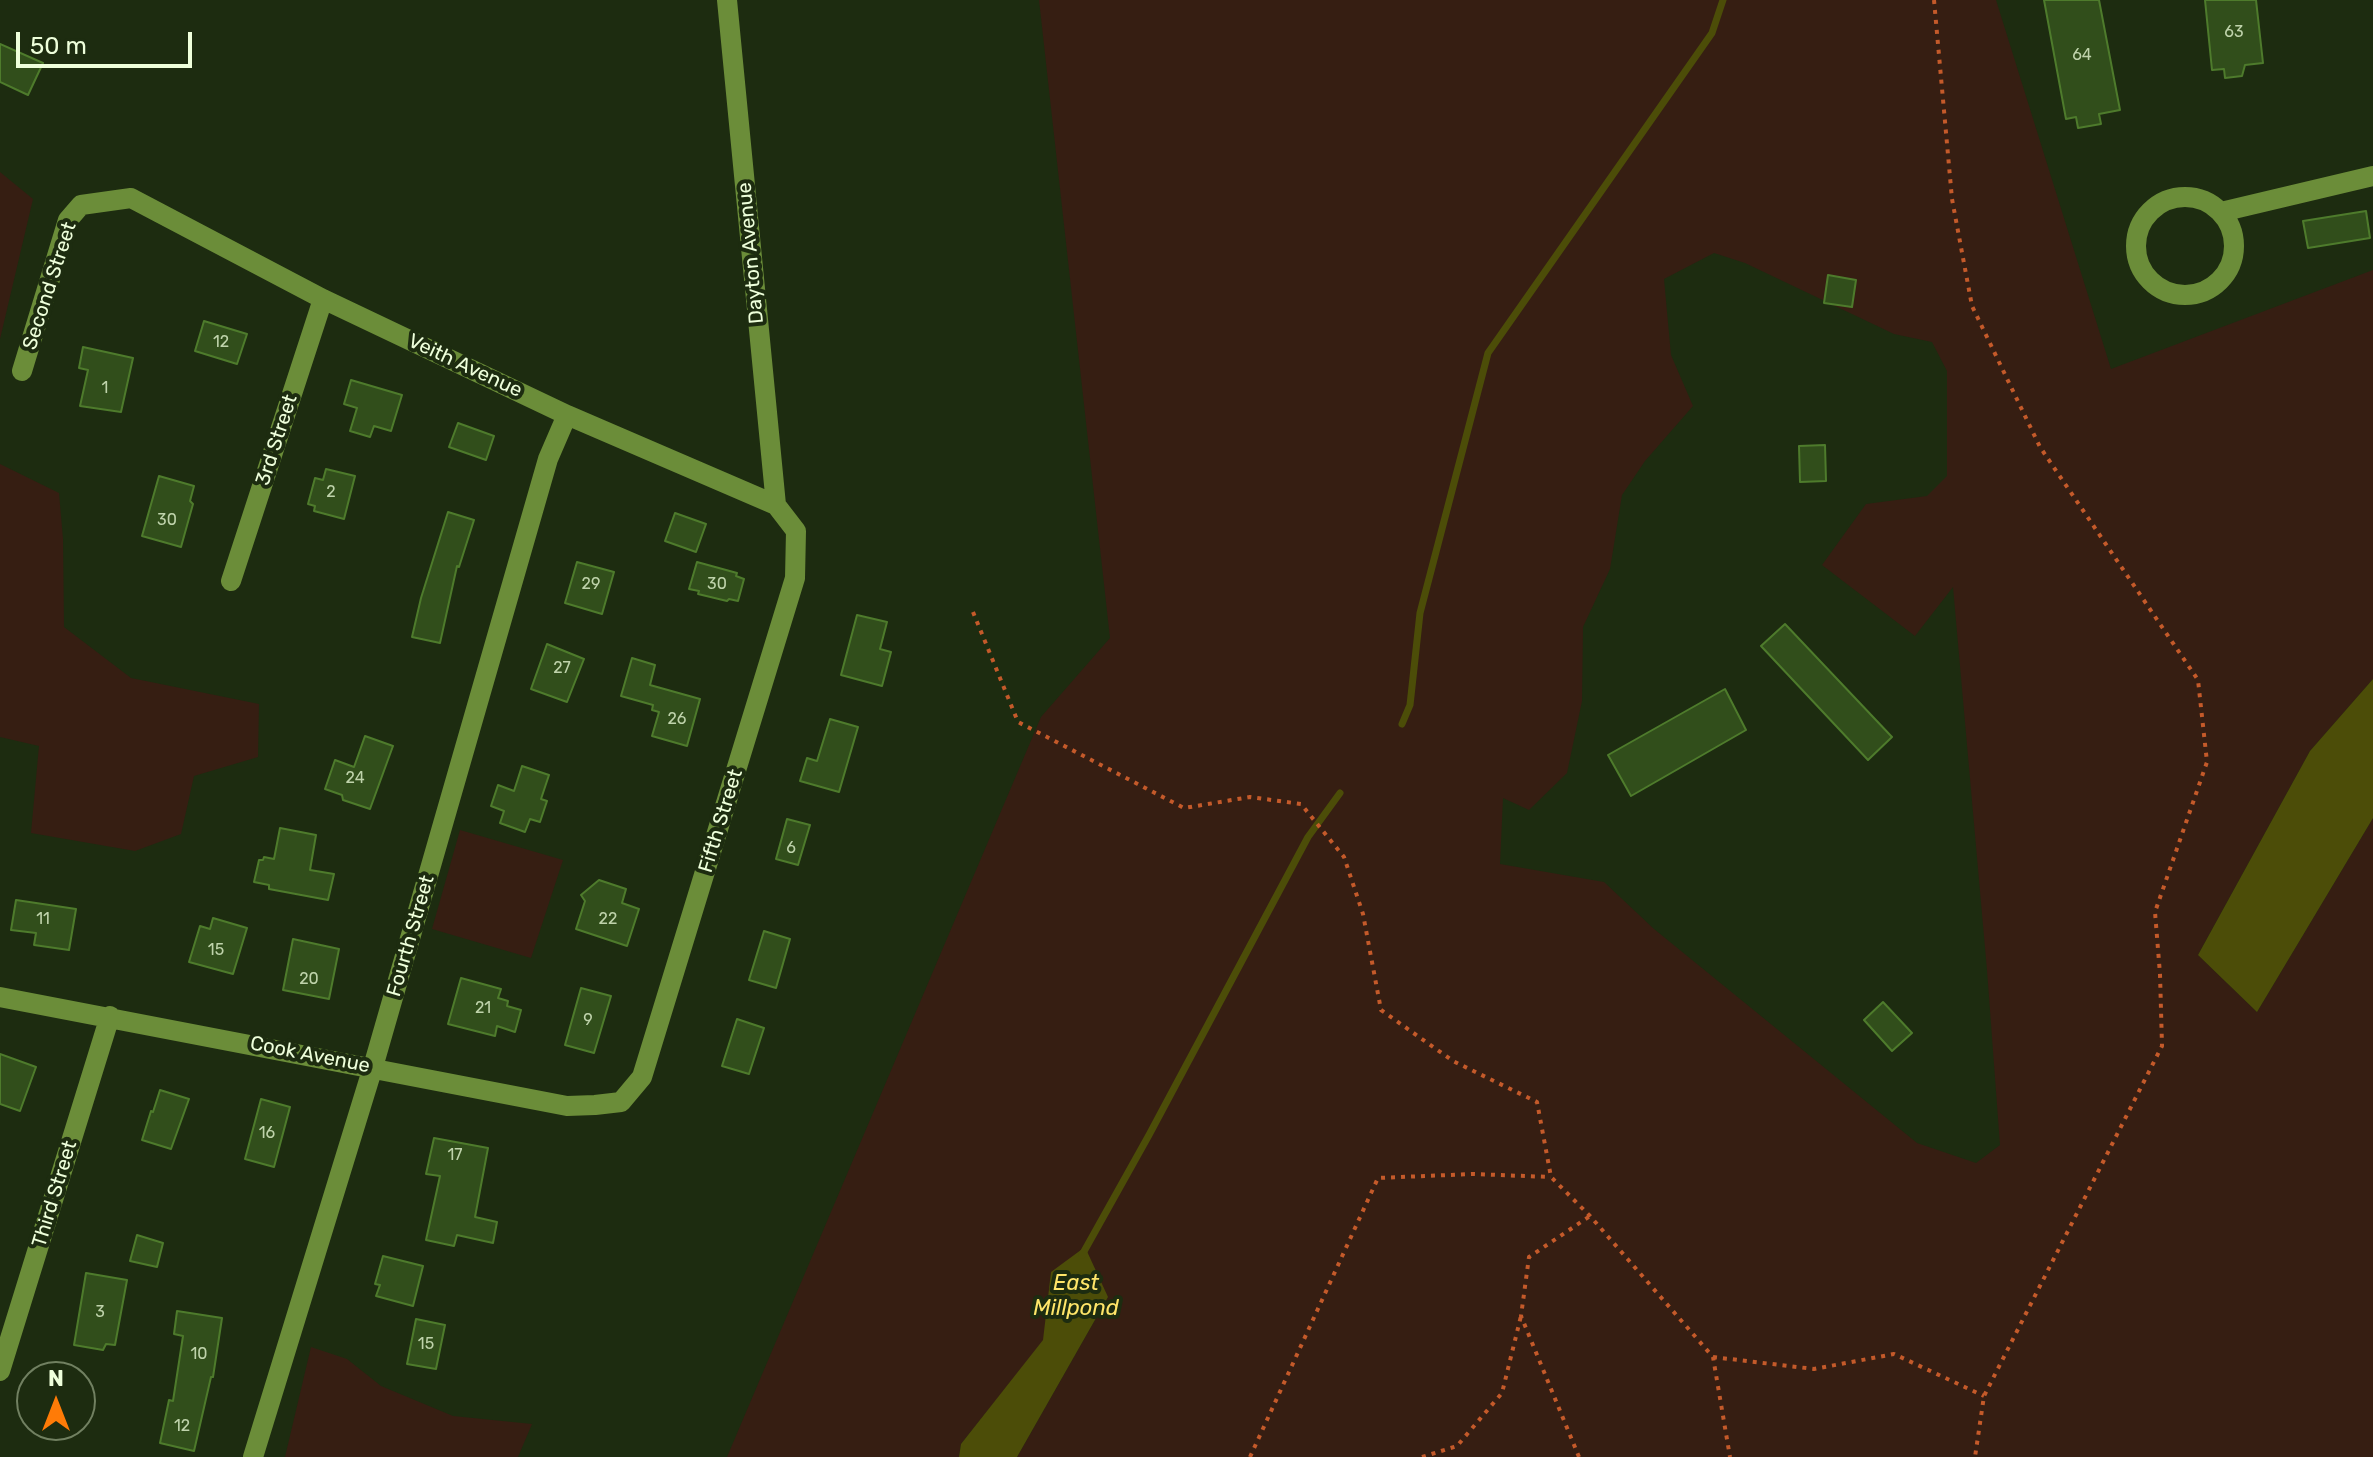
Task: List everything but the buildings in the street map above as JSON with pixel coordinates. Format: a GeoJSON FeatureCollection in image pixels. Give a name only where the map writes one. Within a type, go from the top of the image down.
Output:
{"type":"FeatureCollection","features":[{"type":"Feature","properties":{"kind":"street","name":"Dayton Avenue"},"geometry":{"type":"LineString","coordinates":[[727,0],[776,505]]}},
{"type":"Feature","properties":{"kind":"street"},"geometry":{"type":"LineString","coordinates":[[2221,212],[2230,224],[2235,239],[2229,270],[2220,282],[2207,291],[2176,295],[2161,290],[2148,279],[2139,265],[2136,248],[2138,231],[2146,216],[2158,205],[2174,198],[2191,197],[2207,202],[2221,212],[2373,176]]}},
{"type":"Feature","properties":{"kind":"street","name":"Veith Avenue"},"geometry":{"type":"LineString","coordinates":[[131,198],[323,299],[567,415],[776,505],[796,531]]}},
{"type":"Feature","properties":{"kind":"street","name":"Second Street"},"geometry":{"type":"LineString","coordinates":[[22,371],[68,220],[81,205],[131,198]]}},
{"type":"Feature","properties":{"kind":"street","name":"3rd Street"},"geometry":{"type":"LineString","coordinates":[[231,581],[323,299]]}},
{"type":"Feature","properties":{"kind":"street","name":"Fourth Street"},"geometry":{"type":"LineString","coordinates":[[253,1457],[373,1067],[548,459],[567,415]]}},
{"type":"Feature","properties":{"kind":"street","name":"Fifth Street"},"geometry":{"type":"LineString","coordinates":[[621,1102],[642,1077],[795,578],[796,531]]}},
{"type":"Feature","properties":{"kind":"street","name":"Cook Avenue"},"geometry":{"type":"LineString","coordinates":[[0,997],[567,1106],[621,1102]]}},
{"type":"Feature","properties":{"kind":"street","name":"Third Street"},"geometry":{"type":"LineString","coordinates":[[0,1371],[110,1016]]}},
{"type":"Feature","properties":{"kind":"path"},"geometry":{"type":"LineString","coordinates":[[1934,0],[1952,199],[1972,306],[2040,447],[2198,680],[2207,762],[2155,912],[2162,1046],[1984,1396],[1975,1457]]}},
{"type":"Feature","properties":{"kind":"path"},"geometry":{"type":"LineString","coordinates":[[973,612],[1018,722],[1184,808],[1250,797],[1301,804],[1344,857],[1363,914],[1381,1010],[1453,1061],[1537,1102],[1551,1177],[1590,1216],[1713,1357],[1730,1457]]}},
{"type":"Feature","properties":{"kind":"path"},"geometry":{"type":"LineString","coordinates":[[1250,1457],[1378,1178],[1472,1174],[1551,1177]]}},
{"type":"Feature","properties":{"kind":"path"},"geometry":{"type":"LineString","coordinates":[[1422,1457],[1457,1446],[1502,1393],[1521,1316],[1529,1257],[1590,1216]]}},
{"type":"Feature","properties":{"kind":"path"},"geometry":{"type":"LineString","coordinates":[[1521,1316],[1579,1457]]}},
{"type":"Feature","properties":{"kind":"path"},"geometry":{"type":"LineString","coordinates":[[1713,1357],[1814,1369],[1894,1354],[1984,1396]]}},
{"type":"Feature","properties":{"kind":"shaded area"},"geometry":{"type":"Polygon","coordinates":[[[1039,0],[1996,0],[2111,369],[2373,270],[2373,679],[2310,751],[2198,955],[2257,1012],[2373,818],[2373,1457],[1017,1457],[1108,1297],[1051,1272],[1044,1340],[961,1444],[959,1457],[727,1457],[1041,717],[1110,638],[1039,0]],[[1714,253],[1664,279],[1671,355],[1693,406],[1645,461],[1622,495],[1610,569],[1583,627],[1582,701],[1567,773],[1529,810],[1503,798],[1500,864],[1604,882],[1654,929],[1917,1143],[1976,1163],[2000,1145],[1953,587],[1915,636],[1822,565],[1866,504],[1927,496],[1947,476],[1947,371],[1932,342],[1894,334],[1745,263],[1714,253]]]}},
{"type":"Feature","properties":{"kind":"shaded area"},"geometry":{"type":"Polygon","coordinates":[[[0,172],[33,199],[0,339],[0,172]]]}},
{"type":"Feature","properties":{"kind":"shaded area"},"geometry":{"type":"Polygon","coordinates":[[[0,464],[59,493],[64,627],[131,678],[259,704],[258,757],[194,776],[181,834],[135,851],[31,833],[39,746],[0,737],[0,464]]]}},
{"type":"Feature","properties":{"kind":"shaded area"},"geometry":{"type":"Polygon","coordinates":[[[460,830],[563,860],[531,958],[432,929],[460,830]]]}},
{"type":"Feature","properties":{"kind":"shaded area"},"geometry":{"type":"Polygon","coordinates":[[[311,1347],[347,1359],[381,1386],[453,1416],[532,1424],[518,1457],[285,1457],[311,1347]]]}},
{"type":"Feature","properties":{"kind":"water"},"geometry":{"type":"Polygon","coordinates":[[[2373,679],[2373,818],[2257,1012],[2198,955],[2310,751],[2373,679]]]}},
{"type":"Feature","properties":{"kind":"water","name":"East Millpond"},"geometry":{"type":"Polygon","coordinates":[[[1085,1247],[1108,1297],[1017,1457],[959,1457],[961,1444],[1043,1340],[1051,1272],[1085,1247]]]}},
{"type":"Feature","properties":{"kind":"waterway"},"geometry":{"type":"LineString","coordinates":[[1402,724],[1410,705],[1420,613],[1488,353],[1712,33],[1723,0]]}},
{"type":"Feature","properties":{"kind":"waterway"},"geometry":{"type":"LineString","coordinates":[[1082,1255],[1308,837],[1340,793]]}}]}
